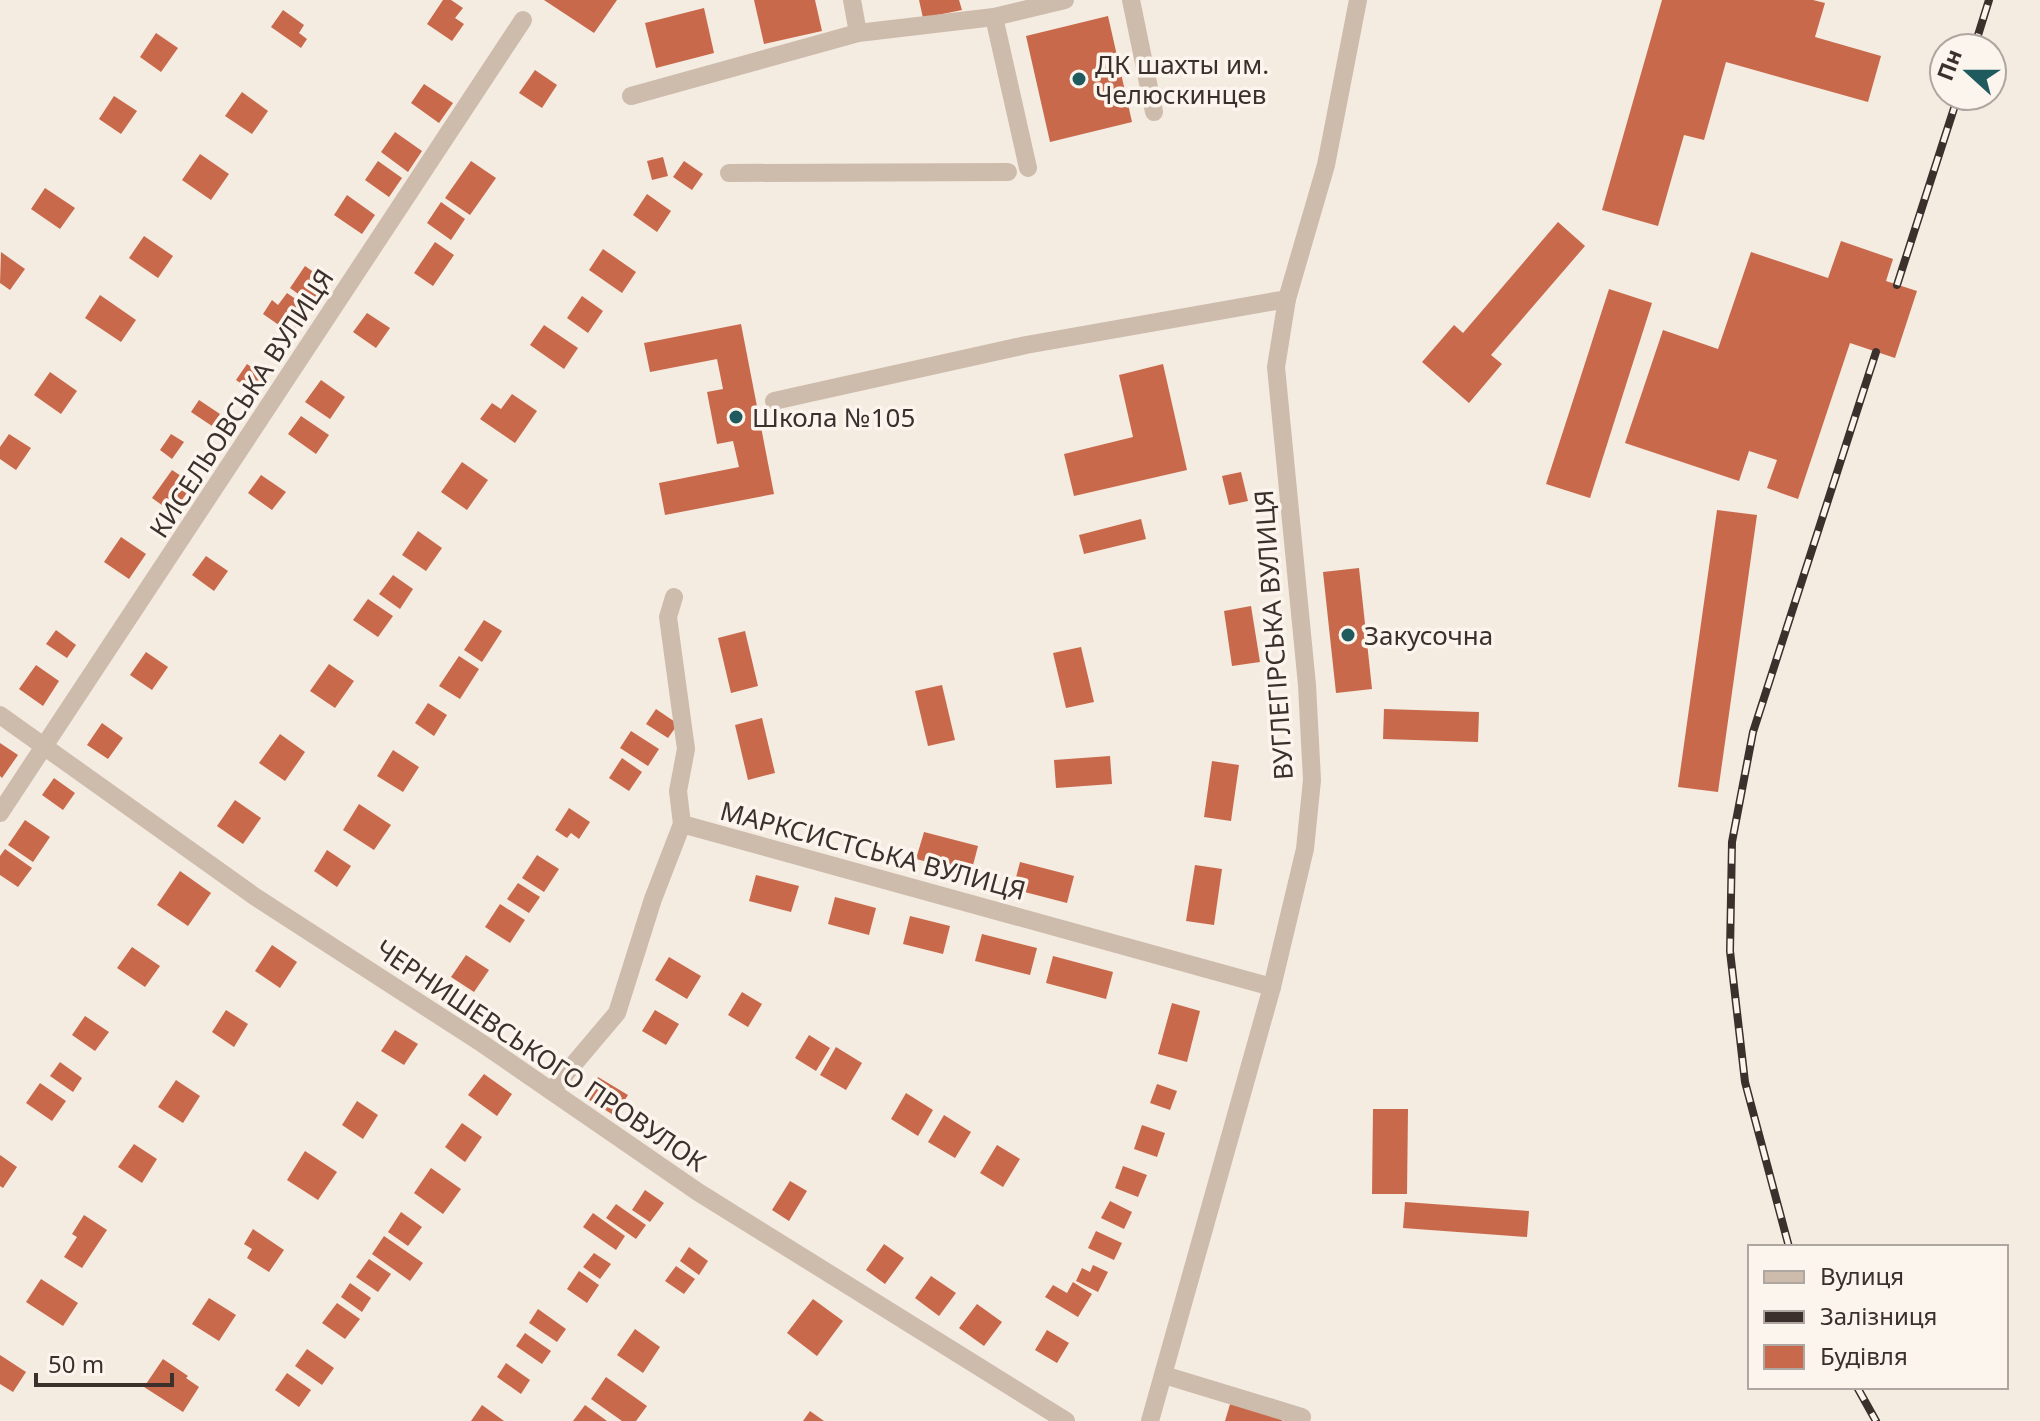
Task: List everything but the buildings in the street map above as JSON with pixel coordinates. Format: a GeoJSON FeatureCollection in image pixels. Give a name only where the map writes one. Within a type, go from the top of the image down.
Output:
{"type":"FeatureCollection","features":[{"type":"Feature","properties":{"kind":"street"},"geometry":{"type":"LineString","coordinates":[[852,0],[858,33]]}},
{"type":"Feature","properties":{"kind":"street"},"geometry":{"type":"LineString","coordinates":[[631,96],[858,33],[994,17],[1065,0]]}},
{"type":"Feature","properties":{"kind":"street"},"geometry":{"type":"LineString","coordinates":[[1131,0],[1154,112]]}},
{"type":"Feature","properties":{"kind":"street","name":"ВУГЛЕГІРСЬКА ВУЛИЦЯ"},"geometry":{"type":"LineString","coordinates":[[1150,1421],[1272,987],[1305,849],[1312,780],[1307,685],[1276,367],[1287,299],[1326,165],[1358,0]]}},
{"type":"Feature","properties":{"kind":"street"},"geometry":{"type":"LineString","coordinates":[[994,17],[1028,168]]}},
{"type":"Feature","properties":{"kind":"street","name":"КИСЕЛЬОВСЬКА ВУЛИЦЯ"},"geometry":{"type":"LineString","coordinates":[[0,813],[523,20]]}},
{"type":"Feature","properties":{"kind":"street"},"geometry":{"type":"LineString","coordinates":[[729,173],[1008,172]]}},
{"type":"Feature","properties":{"kind":"street"},"geometry":{"type":"LineString","coordinates":[[774,401],[1026,345],[1287,299]]}},
{"type":"Feature","properties":{"kind":"street","name":"МАРКСИСТСЬКА ВУЛИЦЯ"},"geometry":{"type":"LineString","coordinates":[[674,597],[668,617],[686,749],[678,791],[682,824],[1272,987]]}},
{"type":"Feature","properties":{"kind":"street","name":"ЧЕРНИШЕВСЬКОГО ПРОВУЛОК"},"geometry":{"type":"LineString","coordinates":[[0,715],[254,896],[483,1044],[698,1192],[1066,1421]]}},
{"type":"Feature","properties":{"kind":"street"},"geometry":{"type":"LineString","coordinates":[[551,1091],[617,1013],[653,899],[682,824]]}},
{"type":"Feature","properties":{"kind":"street"},"geometry":{"type":"LineString","coordinates":[[1164,1375],[1302,1417]]}},
{"type":"Feature","properties":{"kind":"railway"},"geometry":{"type":"LineString","coordinates":[[1979,32],[1989,0]]}},
{"type":"Feature","properties":{"kind":"railway"},"geometry":{"type":"LineString","coordinates":[[1897,285],[1953,112]]}},
{"type":"Feature","properties":{"kind":"railway"},"geometry":{"type":"LineString","coordinates":[[1788,1245],[1745,1082],[1730,951],[1732,842],[1753,732],[1876,352]]}},
{"type":"Feature","properties":{"kind":"railway"},"geometry":{"type":"LineString","coordinates":[[1858,1389],[1876,1421]]}},
{"type":"Feature","properties":{"kind":"place","name":"ДК шахты им. Челюскинцев"},"geometry":{"type":"Point","coordinates":[1079,79]}},
{"type":"Feature","properties":{"kind":"place","name":"Школа №105"},"geometry":{"type":"Point","coordinates":[736,417]}},
{"type":"Feature","properties":{"kind":"place","name":"Закусочна"},"geometry":{"type":"Point","coordinates":[1348,635]}}]}
